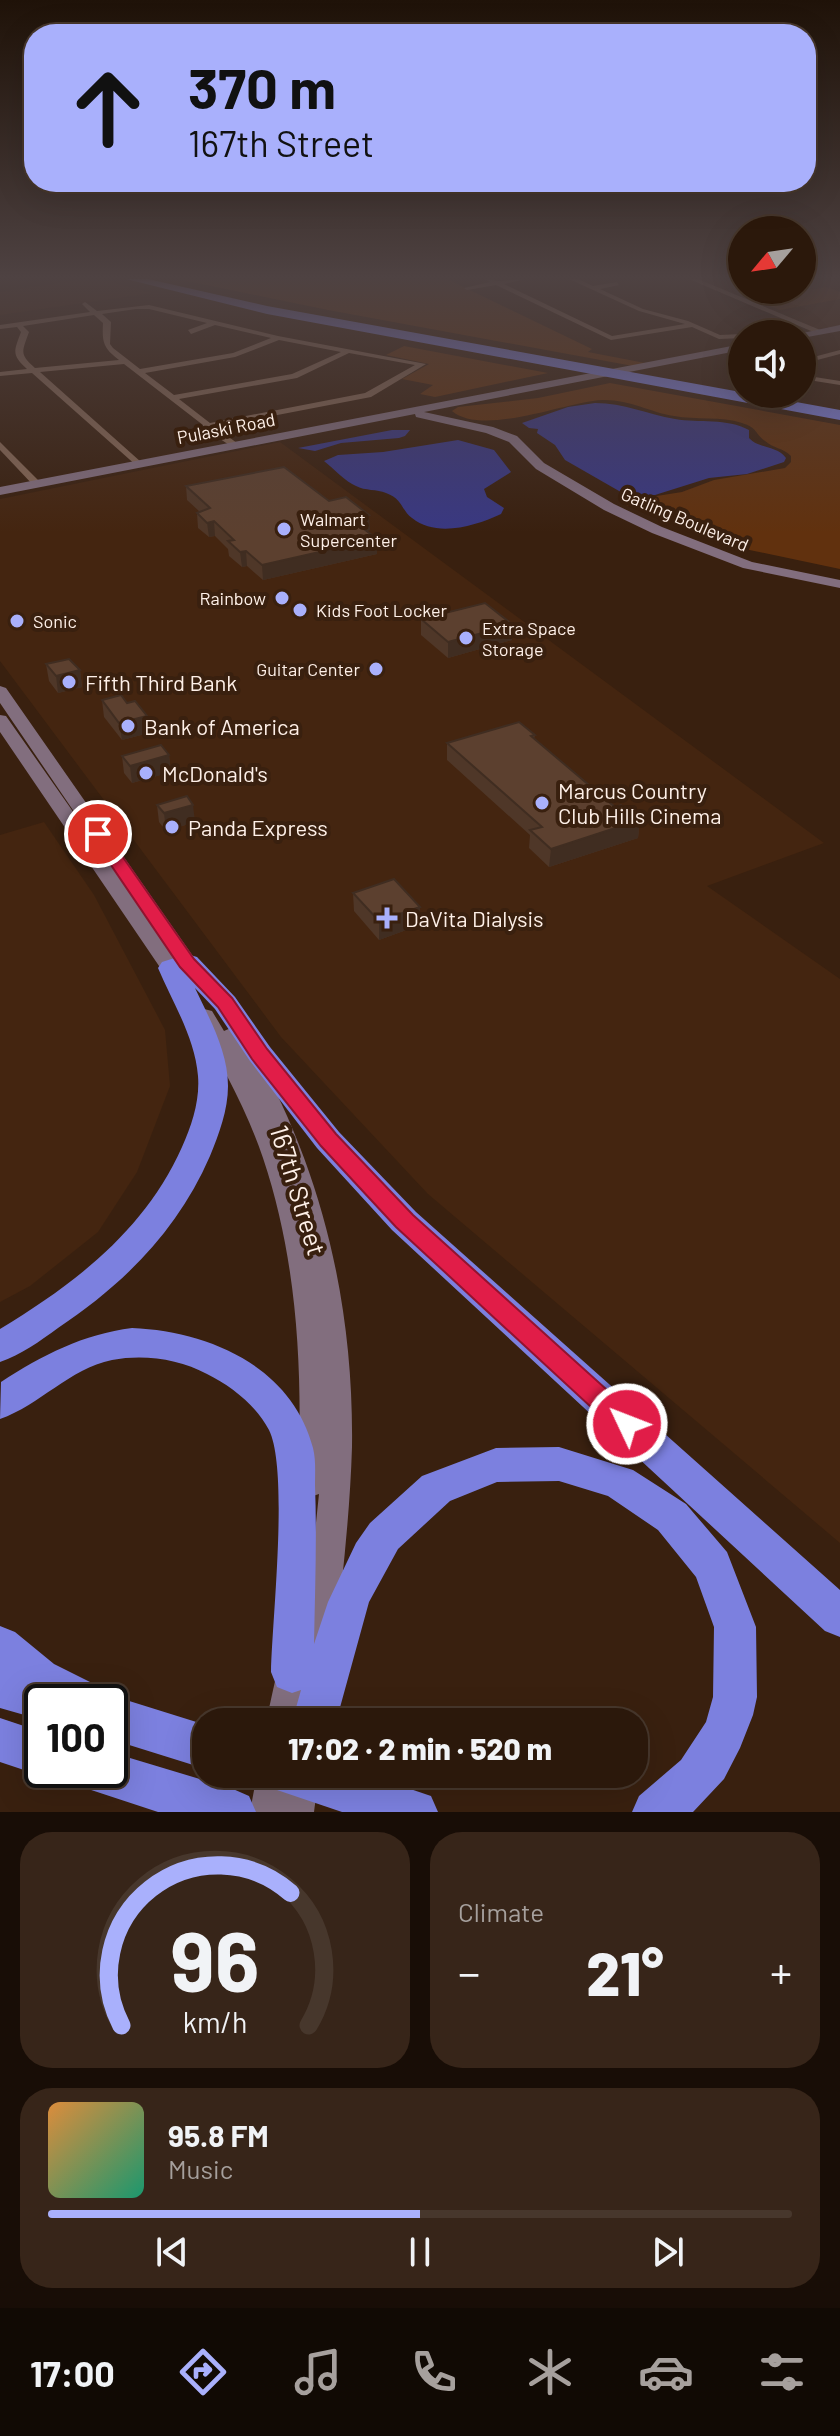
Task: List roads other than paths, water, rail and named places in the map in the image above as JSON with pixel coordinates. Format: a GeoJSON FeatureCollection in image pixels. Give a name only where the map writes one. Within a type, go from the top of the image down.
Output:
{"type":"FeatureCollection","features":[{"type":"Feature","properties":{"kind":"highway"},"geometry":{"type":"LineString","coordinates":[[559,364],[840,415]]}},
{"type":"Feature","properties":{"kind":"highway"},"geometry":{"type":"LineString","coordinates":[[600,364],[728,386]]}},
{"type":"Feature","properties":{"kind":"highway"},"geometry":{"type":"LineString","coordinates":[[816,403],[840,407]]}},
{"type":"Feature","properties":{"kind":"highway"},"geometry":{"type":"LineString","coordinates":[[0,1347],[53,1316],[111,1273],[160,1217],[189,1173],[210,1115],[213,1076],[179,966]]}},
{"type":"Feature","properties":{"kind":"highway"},"geometry":{"type":"LineString","coordinates":[[179,966],[225,1003],[260,1054],[328,1140],[404,1221],[840,1617]]}},
{"type":"Feature","properties":{"kind":"highway"},"geometry":{"type":"LineString","coordinates":[[0,1403],[40,1374],[88,1354],[131,1343],[183,1349],[215,1360],[252,1382],[280,1411],[294,1448],[297,1521],[292,1672]]}},
{"type":"Feature","properties":{"kind":"highway"},"geometry":{"type":"LineString","coordinates":[[316,1708],[356,1585],[383,1537],[406,1511],[438,1488],[483,1469],[524,1462],[580,1467],[628,1485],[676,1520],[700,1547],[719,1579],[734,1621],[738,1675],[729,1723],[702,1773],[655,1812]]}},
{"type":"Feature","properties":{"kind":"highway"},"geometry":{"type":"LineString","coordinates":[[0,1647],[49,1684]]}},
{"type":"Feature","properties":{"kind":"highway"},"geometry":{"type":"LineString","coordinates":[[0,1686],[24,1693]]}},
{"type":"Feature","properties":{"kind":"highway"},"geometry":{"type":"LineString","coordinates":[[128,1721],[192,1742]]}},
{"type":"Feature","properties":{"kind":"highway"},"geometry":{"type":"LineString","coordinates":[[0,1740],[24,1748]]}},
{"type":"Feature","properties":{"kind":"highway"},"geometry":{"type":"LineString","coordinates":[[128,1780],[233,1812]]}},
{"type":"Feature","properties":{"kind":"highway"},"geometry":{"type":"LineString","coordinates":[[338,1788],[415,1812]]}},
{"type":"Feature","properties":{"kind":"main road","name":"Pulaski Road"},"geometry":{"type":"LineString","coordinates":[[0,491],[657,364]]}},
{"type":"Feature","properties":{"kind":"main road"},"geometry":{"type":"LineString","coordinates":[[444,418],[441,413],[464,401]]}},
{"type":"Feature","properties":{"kind":"main road","name":"Gatling Boulevard"},"geometry":{"type":"LineString","coordinates":[[373,418],[419,414],[444,418],[513,439],[540,466],[609,507],[657,530],[748,565],[840,584]]}},
{"type":"Feature","properties":{"kind":"main road","name":"167th Street"},"geometry":{"type":"LineString","coordinates":[[0,691],[7,726],[179,966],[245,1052],[293,1154],[322,1257],[333,1345],[337,1444],[329,1562],[313,1708]]}},
{"type":"Feature","properties":{"kind":"main road","name":"167th Street"},"geometry":{"type":"LineString","coordinates":[[179,966],[255,1108],[276,1160],[301,1261],[313,1349],[315,1448],[308,1567],[286,1708]]}},
{"type":"Feature","properties":{"kind":"main road"},"geometry":{"type":"LineString","coordinates":[[268,1812],[272,1788]]}},
{"type":"Feature","properties":{"kind":"main road"},"geometry":{"type":"LineString","coordinates":[[296,1812],[300,1788]]}},
{"type":"Feature","properties":{"kind":"street"},"geometry":{"type":"LineString","coordinates":[[27,364],[138,464]]}},
{"type":"Feature","properties":{"kind":"street"},"geometry":{"type":"LineString","coordinates":[[0,374],[109,364]]}},
{"type":"Feature","properties":{"kind":"street"},"geometry":{"type":"LineString","coordinates":[[127,364],[234,445]]}},
{"type":"Feature","properties":{"kind":"street"},"geometry":{"type":"LineString","coordinates":[[138,372],[186,364]]}},
{"type":"Feature","properties":{"kind":"street"},"geometry":{"type":"LineString","coordinates":[[171,398],[294,376],[321,364]]}},
{"type":"Feature","properties":{"kind":"street"},"geometry":{"type":"LineString","coordinates":[[206,426],[368,395],[422,364],[419,364]]}},
{"type":"Feature","properties":{"kind":"street"},"geometry":{"type":"LineString","coordinates":[[816,379],[840,383]]}},
{"type":"Feature","properties":{"kind":"street"},"geometry":{"type":"LineString","coordinates":[[0,445],[37,484]]}},
{"type":"Feature","properties":{"kind":"street"},"geometry":{"type":"LineString","coordinates":[[0,465],[16,462]]}},
{"type":"Feature","properties":{"kind":"place","name":"Walmart Supercenter"},"geometry":{"type":"Point","coordinates":[284,529]}},
{"type":"Feature","properties":{"kind":"place","name":"Rainbow"},"geometry":{"type":"Point","coordinates":[282,598]}},
{"type":"Feature","properties":{"kind":"place","name":"Kids Foot Locker"},"geometry":{"type":"Point","coordinates":[300,610]}},
{"type":"Feature","properties":{"kind":"place","name":"Sonic"},"geometry":{"type":"Point","coordinates":[17,621]}},
{"type":"Feature","properties":{"kind":"place","name":"Extra Space Storage"},"geometry":{"type":"Point","coordinates":[466,638]}},
{"type":"Feature","properties":{"kind":"place","name":"Guitar Center"},"geometry":{"type":"Point","coordinates":[376,669]}},
{"type":"Feature","properties":{"kind":"place","name":"Fifth Third Bank"},"geometry":{"type":"Point","coordinates":[69,682]}},
{"type":"Feature","properties":{"kind":"place","name":"Bank of America"},"geometry":{"type":"Point","coordinates":[128,726]}},
{"type":"Feature","properties":{"kind":"place","name":"McDonald's"},"geometry":{"type":"Point","coordinates":[146,773]}},
{"type":"Feature","properties":{"kind":"place","name":"Marcus Country Club Hills Cinema"},"geometry":{"type":"Point","coordinates":[542,803]}},
{"type":"Feature","properties":{"kind":"place","name":"Panda Express"},"geometry":{"type":"Point","coordinates":[172,827]}},
{"type":"Feature","properties":{"kind":"place","name":"DaVita Dialysis"},"geometry":{"type":"Point","coordinates":[387,918]}}]}
